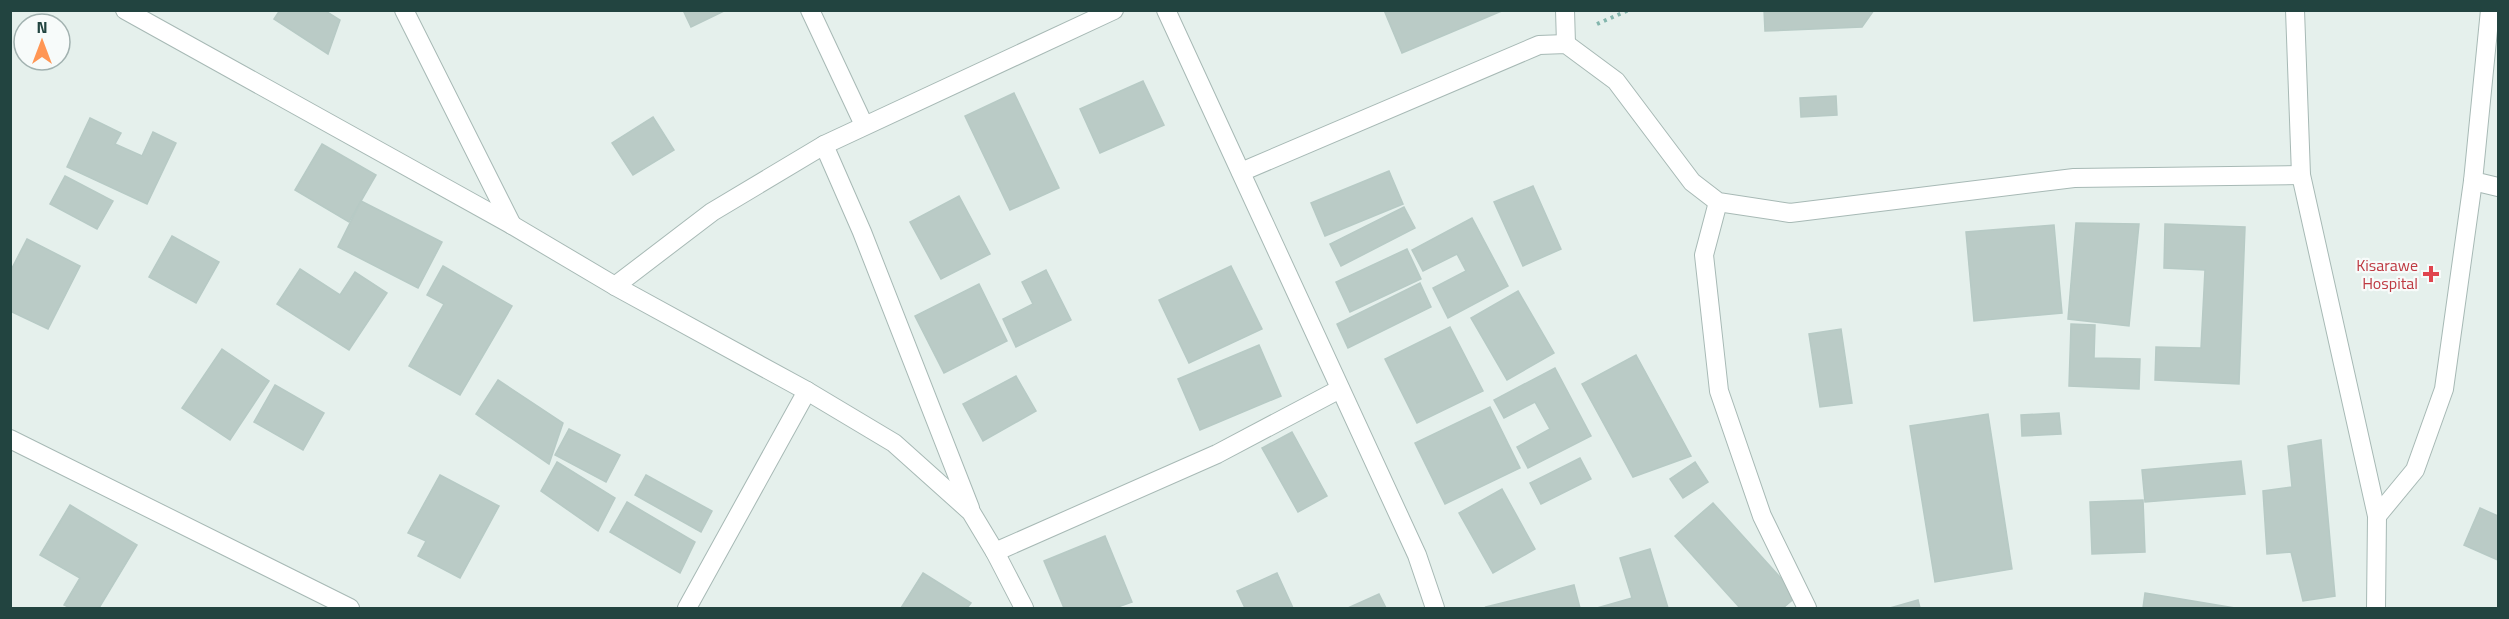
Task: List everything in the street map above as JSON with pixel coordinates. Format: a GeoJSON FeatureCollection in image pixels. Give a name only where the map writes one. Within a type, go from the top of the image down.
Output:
{"type":"FeatureCollection","features":[{"type":"Feature","properties":{"kind":"street"},"geometry":{"type":"LineString","coordinates":[[126,10],[512,225],[615,286],[807,391],[894,443],[971,512]]}},
{"type":"Feature","properties":{"kind":"street"},"geometry":{"type":"LineString","coordinates":[[404,10],[512,225]]}},
{"type":"Feature","properties":{"kind":"street"},"geometry":{"type":"LineString","coordinates":[[810,10],[864,124]]}},
{"type":"Feature","properties":{"kind":"street"},"geometry":{"type":"LineString","coordinates":[[615,286],[712,212],[824,145],[864,124],[1114,10]]}},
{"type":"Feature","properties":{"kind":"street"},"geometry":{"type":"LineString","coordinates":[[1166,10],[1417,555],[1436,609]]}},
{"type":"Feature","properties":{"kind":"street"},"geometry":{"type":"LineString","coordinates":[[1565,10],[1566,44]]}},
{"type":"Feature","properties":{"kind":"street"},"geometry":{"type":"LineString","coordinates":[[2295,10],[2301,175],[2377,516],[2376,609]]}},
{"type":"Feature","properties":{"kind":"street"},"geometry":{"type":"LineString","coordinates":[[2377,516],[2415,470],[2444,389],[2473,181],[2490,10]]}},
{"type":"Feature","properties":{"kind":"street"},"geometry":{"type":"LineString","coordinates":[[1241,172],[1539,45],[1566,44],[1616,81],[1692,182],[1718,202],[1791,213],[2074,178],[2301,175]]}},
{"type":"Feature","properties":{"kind":"street"},"geometry":{"type":"LineString","coordinates":[[824,145],[862,232],[971,512],[995,552],[1024,609]]}},
{"type":"Feature","properties":{"kind":"street"},"geometry":{"type":"LineString","coordinates":[[2473,181],[2499,186]]}},
{"type":"Feature","properties":{"kind":"street"},"geometry":{"type":"LineString","coordinates":[[1718,202],[1704,255],[1719,391],[1762,516],[1807,609]]}},
{"type":"Feature","properties":{"kind":"street"},"geometry":{"type":"LineString","coordinates":[[995,552],[1217,454],[1340,388]]}},
{"type":"Feature","properties":{"kind":"street"},"geometry":{"type":"LineString","coordinates":[[687,609],[807,391]]}},
{"type":"Feature","properties":{"kind":"street"},"geometry":{"type":"LineString","coordinates":[[10,439],[350,609]]}},
{"type":"Feature","properties":{"kind":"building"},"geometry":{"type":"Polygon","coordinates":[[[280,10],[324,10],[340,20],[328,54],[274,19],[280,10]]]}},
{"type":"Feature","properties":{"kind":"building"},"geometry":{"type":"Polygon","coordinates":[[[683,10],[726,10],[691,27],[683,10]]]}},
{"type":"Feature","properties":{"kind":"building"},"geometry":{"type":"Polygon","coordinates":[[[1384,10],[1504,10],[1402,53],[1384,10]]]}},
{"type":"Feature","properties":{"kind":"building"},"geometry":{"type":"Polygon","coordinates":[[[1764,10],[1874,10],[1862,27],[1765,31],[1764,10]]]}},
{"type":"Feature","properties":{"kind":"building"},"geometry":{"type":"Polygon","coordinates":[[[1143,81],[1164,125],[1100,153],[1080,109],[1143,81]]]}},
{"type":"Feature","properties":{"kind":"building"},"geometry":{"type":"Polygon","coordinates":[[[1014,93],[1059,188],[1010,210],[965,116],[1014,93]]]}},
{"type":"Feature","properties":{"kind":"building"},"geometry":{"type":"Polygon","coordinates":[[[1836,96],[1837,115],[1801,117],[1800,98],[1836,96]]]}},
{"type":"Feature","properties":{"kind":"building"},"geometry":{"type":"Polygon","coordinates":[[[653,117],[674,150],[633,175],[612,143],[653,117]]]}},
{"type":"Feature","properties":{"kind":"building"},"geometry":{"type":"Polygon","coordinates":[[[90,118],[121,133],[115,144],[142,156],[153,132],[176,143],[147,204],[67,167],[90,118]]]}},
{"type":"Feature","properties":{"kind":"building"},"geometry":{"type":"Polygon","coordinates":[[[322,144],[376,175],[349,222],[295,190],[322,144]]]}},
{"type":"Feature","properties":{"kind":"building"},"geometry":{"type":"Polygon","coordinates":[[[1389,171],[1403,204],[1325,236],[1311,203],[1389,171]]]}},
{"type":"Feature","properties":{"kind":"building"},"geometry":{"type":"Polygon","coordinates":[[[65,176],[113,201],[97,229],[50,204],[65,176]]]}},
{"type":"Feature","properties":{"kind":"building"},"geometry":{"type":"Polygon","coordinates":[[[1533,186],[1561,249],[1523,266],[1494,202],[1533,186]]]}},
{"type":"Feature","properties":{"kind":"building"},"geometry":{"type":"Polygon","coordinates":[[[959,196],[990,254],[941,279],[910,222],[959,196]]]}},
{"type":"Feature","properties":{"kind":"building"},"geometry":{"type":"Polygon","coordinates":[[[361,201],[442,242],[418,288],[338,247],[361,201]]]}},
{"type":"Feature","properties":{"kind":"building"},"geometry":{"type":"Polygon","coordinates":[[[1404,207],[1415,228],[1341,266],[1330,244],[1404,207]]]}},
{"type":"Feature","properties":{"kind":"building"},"geometry":{"type":"Polygon","coordinates":[[[1472,218],[1508,286],[1448,318],[1433,288],[1466,271],[1457,254],[1423,271],[1412,250],[1472,218]]]}},
{"type":"Feature","properties":{"kind":"building"},"geometry":{"type":"Polygon","coordinates":[[[2076,223],[2139,224],[2129,326],[2068,319],[2076,223]]]}},
{"type":"Feature","properties":{"kind":"building"},"geometry":{"type":"Polygon","coordinates":[[[2165,224],[2245,227],[2239,384],[2155,380],[2156,347],[2201,348],[2205,270],[2164,268],[2165,224]]]}},
{"type":"Feature","properties":{"kind":"building"},"geometry":{"type":"Polygon","coordinates":[[[2054,225],[2062,313],[1974,321],[1966,232],[2054,225]]]}},
{"type":"Feature","properties":{"kind":"building"},"geometry":{"type":"Polygon","coordinates":[[[172,236],[219,262],[196,303],[149,277],[172,236]]]}},
{"type":"Feature","properties":{"kind":"building"},"geometry":{"type":"Polygon","coordinates":[[[27,239],[80,266],[48,329],[10,311],[10,272],[27,239]]]}},
{"type":"Feature","properties":{"kind":"building"},"geometry":{"type":"Polygon","coordinates":[[[1407,249],[1421,279],[1350,312],[1336,282],[1407,249]]]}},
{"type":"Feature","properties":{"kind":"building"},"geometry":{"type":"Polygon","coordinates":[[[443,266],[512,306],[460,395],[409,366],[444,304],[427,295],[443,266]]]}},
{"type":"Feature","properties":{"kind":"building"},"geometry":{"type":"Polygon","coordinates":[[[1231,266],[1262,329],[1189,363],[1159,300],[1231,266]]]}},
{"type":"Feature","properties":{"kind":"building"},"geometry":{"type":"Polygon","coordinates":[[[300,269],[340,295],[355,272],[387,293],[349,350],[277,304],[300,269]]]}},
{"type":"Feature","properties":{"kind":"building"},"geometry":{"type":"Polygon","coordinates":[[[1046,270],[1071,320],[1016,347],[1003,319],[1033,304],[1022,282],[1046,270]]]}},
{"type":"Feature","properties":{"kind":"building"},"geometry":{"type":"Polygon","coordinates":[[[1420,283],[1431,307],[1348,348],[1337,324],[1420,283]]]}},
{"type":"Feature","properties":{"kind":"building"},"geometry":{"type":"Polygon","coordinates":[[[979,284],[1007,341],[944,373],[915,316],[979,284]]]}},
{"type":"Feature","properties":{"kind":"building"},"geometry":{"type":"Polygon","coordinates":[[[1518,291],[1554,353],[1507,380],[1471,318],[1518,291]]]}},
{"type":"Feature","properties":{"kind":"building"},"geometry":{"type":"Polygon","coordinates":[[[2071,324],[2095,325],[2094,358],[2140,359],[2139,389],[2069,386],[2071,324]]]}},
{"type":"Feature","properties":{"kind":"building"},"geometry":{"type":"Polygon","coordinates":[[[1450,327],[1483,391],[1417,423],[1385,359],[1450,327]]]}},
{"type":"Feature","properties":{"kind":"building"},"geometry":{"type":"Polygon","coordinates":[[[1841,329],[1852,403],[1820,407],[1809,334],[1841,329]]]}},
{"type":"Feature","properties":{"kind":"building"},"geometry":{"type":"Polygon","coordinates":[[[1259,345],[1281,396],[1200,430],[1178,379],[1259,345]]]}},
{"type":"Feature","properties":{"kind":"building"},"geometry":{"type":"Polygon","coordinates":[[[222,349],[269,381],[230,440],[182,408],[222,349]]]}},
{"type":"Feature","properties":{"kind":"building"},"geometry":{"type":"Polygon","coordinates":[[[1636,355],[1691,456],[1633,477],[1582,384],[1636,355]]]}},
{"type":"Feature","properties":{"kind":"building"},"geometry":{"type":"Polygon","coordinates":[[[1555,368],[1591,436],[1528,468],[1517,447],[1550,429],[1535,402],[1504,418],[1494,400],[1555,368]]]}},
{"type":"Feature","properties":{"kind":"building"},"geometry":{"type":"Polygon","coordinates":[[[1016,376],[1036,411],[983,441],[963,404],[1016,376]]]}},
{"type":"Feature","properties":{"kind":"building"},"geometry":{"type":"Polygon","coordinates":[[[498,380],[563,423],[549,464],[476,414],[498,380]]]}},
{"type":"Feature","properties":{"kind":"building"},"geometry":{"type":"Polygon","coordinates":[[[275,385],[324,413],[303,450],[254,422],[275,385]]]}},
{"type":"Feature","properties":{"kind":"building"},"geometry":{"type":"Polygon","coordinates":[[[1490,407],[1520,468],[1445,504],[1415,443],[1490,407]]]}},
{"type":"Feature","properties":{"kind":"building"},"geometry":{"type":"Polygon","coordinates":[[[2059,413],[2061,434],[2022,436],[2021,415],[2059,413]]]}},
{"type":"Feature","properties":{"kind":"building"},"geometry":{"type":"Polygon","coordinates":[[[1988,414],[2012,569],[1935,582],[1910,426],[1988,414]]]}},
{"type":"Feature","properties":{"kind":"building"},"geometry":{"type":"Polygon","coordinates":[[[569,429],[620,455],[606,482],[555,455],[569,429]]]}},
{"type":"Feature","properties":{"kind":"building"},"geometry":{"type":"Polygon","coordinates":[[[1292,432],[1327,496],[1298,512],[1262,448],[1292,432]]]}},
{"type":"Feature","properties":{"kind":"building"},"geometry":{"type":"Polygon","coordinates":[[[2321,440],[2335,596],[2303,601],[2291,552],[2267,554],[2263,491],[2292,487],[2288,446],[2321,440]]]}},
{"type":"Feature","properties":{"kind":"building"},"geometry":{"type":"Polygon","coordinates":[[[1580,458],[1591,479],[1541,504],[1530,483],[1580,458]]]}},
{"type":"Feature","properties":{"kind":"building"},"geometry":{"type":"Polygon","coordinates":[[[2241,461],[2245,494],[2145,502],[2142,470],[2241,461]]]}},
{"type":"Feature","properties":{"kind":"building"},"geometry":{"type":"Polygon","coordinates":[[[557,462],[615,498],[598,531],[541,491],[557,462]]]}},
{"type":"Feature","properties":{"kind":"building"},"geometry":{"type":"Polygon","coordinates":[[[1695,462],[1708,482],[1683,498],[1670,479],[1695,462]]]}},
{"type":"Feature","properties":{"kind":"building"},"geometry":{"type":"Polygon","coordinates":[[[440,475],[499,506],[460,578],[418,556],[426,541],[408,533],[440,475]]]}},
{"type":"Feature","properties":{"kind":"building"},"geometry":{"type":"Polygon","coordinates":[[[646,475],[712,511],[701,532],[635,495],[646,475]]]}},
{"type":"Feature","properties":{"kind":"building"},"geometry":{"type":"Polygon","coordinates":[[[1502,489],[1535,549],[1493,573],[1459,513],[1502,489]]]}},
{"type":"Feature","properties":{"kind":"building"},"geometry":{"type":"Polygon","coordinates":[[[2143,500],[2145,552],[2092,554],[2090,502],[2143,500]]]}},
{"type":"Feature","properties":{"kind":"building"},"geometry":{"type":"Polygon","coordinates":[[[627,502],[695,542],[680,573],[610,532],[627,502]]]}},
{"type":"Feature","properties":{"kind":"building"},"geometry":{"type":"Polygon","coordinates":[[[1713,503],[1797,596],[1783,608],[1740,608],[1675,536],[1713,503]]]}},
{"type":"Feature","properties":{"kind":"building"},"geometry":{"type":"Polygon","coordinates":[[[70,505],[137,545],[99,608],[70,608],[64,605],[80,578],[40,555],[70,505]]]}},
{"type":"Feature","properties":{"kind":"building"},"geometry":{"type":"Polygon","coordinates":[[[2480,508],[2498,516],[2498,560],[2464,545],[2480,508]]]}},
{"type":"Feature","properties":{"kind":"building"},"geometry":{"type":"Polygon","coordinates":[[[1105,536],[1132,602],[1115,608],[1064,608],[1044,561],[1105,536]]]}},
{"type":"Feature","properties":{"kind":"building"},"geometry":{"type":"Polygon","coordinates":[[[1650,549],[1668,608],[1597,608],[1632,598],[1620,558],[1650,549]]]}},
{"type":"Feature","properties":{"kind":"building"},"geometry":{"type":"Polygon","coordinates":[[[923,573],[971,603],[967,608],[901,608],[923,573]]]}},
{"type":"Feature","properties":{"kind":"building"},"geometry":{"type":"Polygon","coordinates":[[[1277,573],[1293,608],[1245,608],[1237,591],[1277,573]]]}},
{"type":"Feature","properties":{"kind":"building"},"geometry":{"type":"Polygon","coordinates":[[[1574,585],[1580,608],[1486,607],[1574,585]]]}},
{"type":"Feature","properties":{"kind":"building"},"geometry":{"type":"Polygon","coordinates":[[[2145,593],[2235,608],[2143,608],[2145,593]]]}},
{"type":"Feature","properties":{"kind":"building"},"geometry":{"type":"Polygon","coordinates":[[[1379,594],[1386,608],[1348,608],[1379,594]]]}},
{"type":"Feature","properties":{"kind":"building"},"geometry":{"type":"Polygon","coordinates":[[[1918,600],[1920,608],[1890,608],[1918,600]]]}},
{"type":"Feature","properties":{"kind":"place","name":"Kisarawe Hospital"},"geometry":{"type":"Point","coordinates":[2431,274]}}]}
